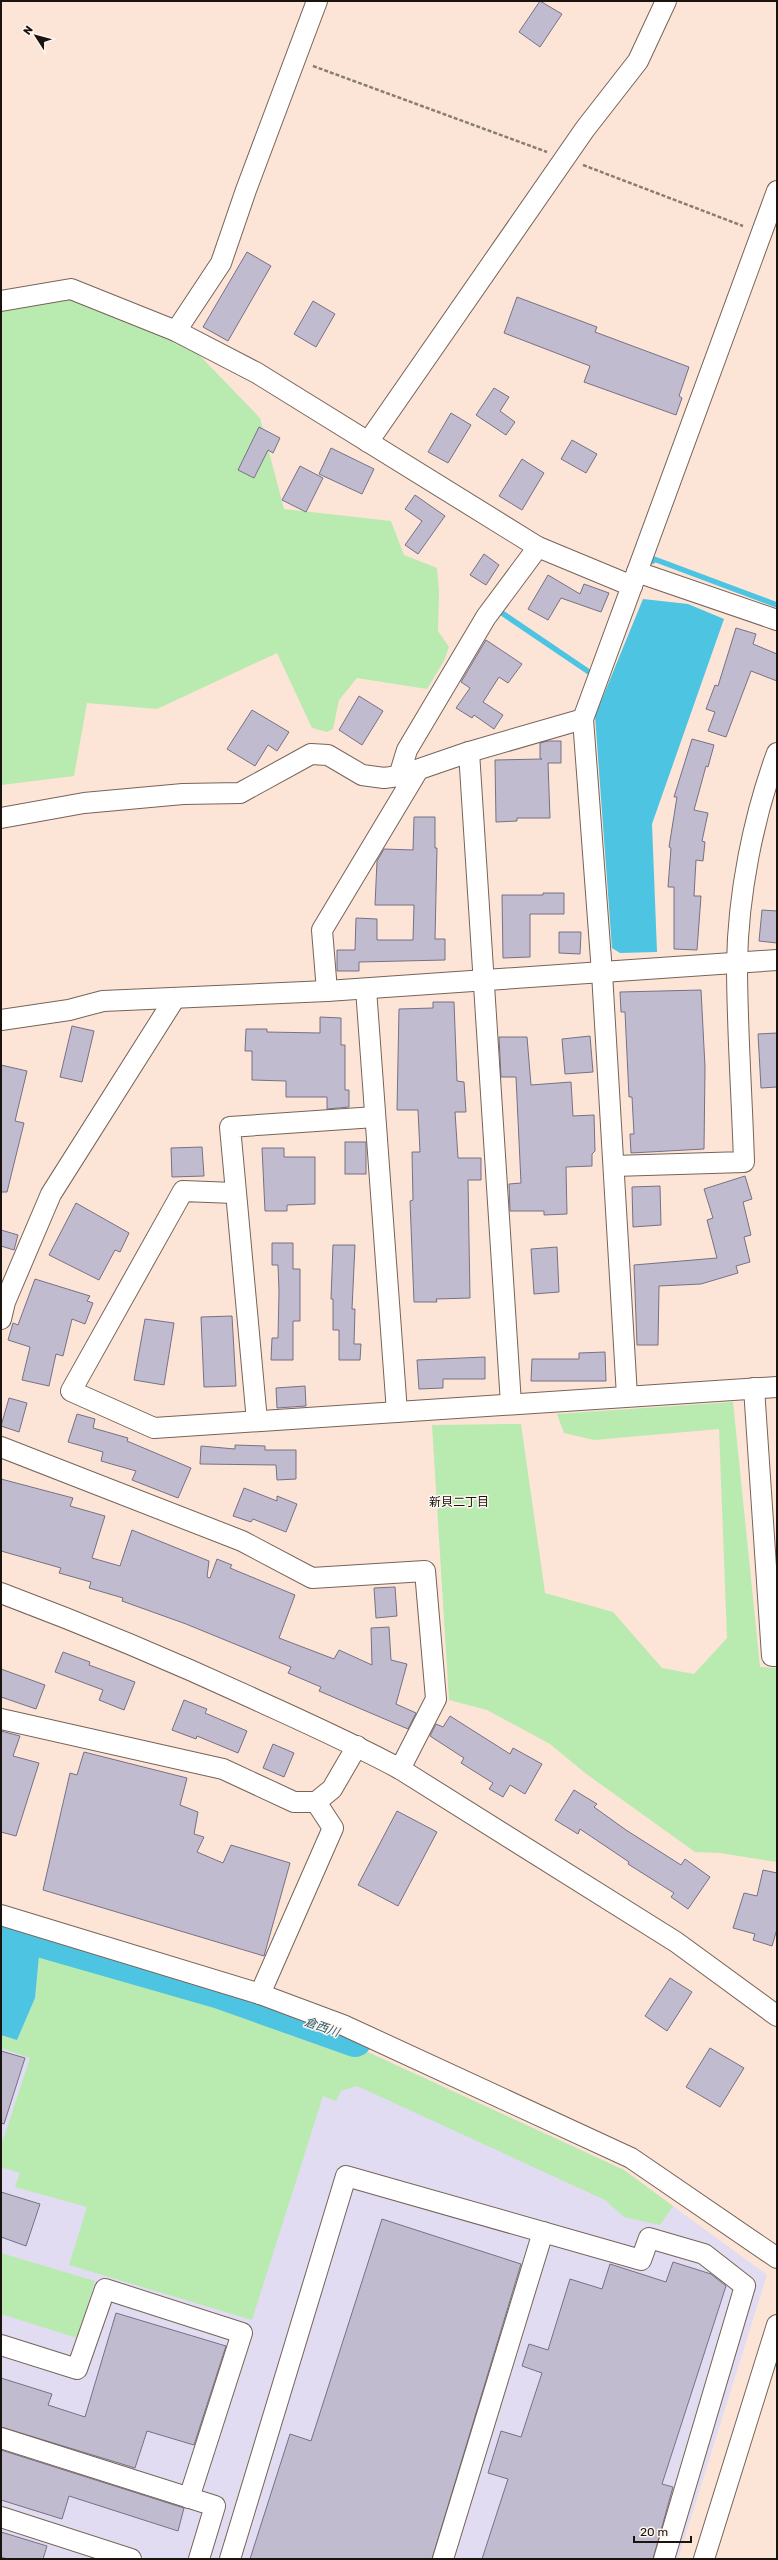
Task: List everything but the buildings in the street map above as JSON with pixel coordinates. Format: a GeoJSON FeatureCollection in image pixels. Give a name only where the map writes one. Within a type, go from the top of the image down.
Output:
{"type":"FeatureCollection","features":[{"type":"Feature","properties":{"kind":"street"},"geometry":{"type":"LineString","coordinates":[[176,332],[221,263],[246,190],[317,1]]}},
{"type":"Feature","properties":{"kind":"street"},"geometry":{"type":"LineString","coordinates":[[368,442],[565,158],[638,61],[666,1]]}},
{"type":"Feature","properties":{"kind":"street"},"geometry":{"type":"LineString","coordinates":[[628,1396],[602,973],[583,719],[777,191]]}},
{"type":"Feature","properties":{"kind":"street"},"geometry":{"type":"LineString","coordinates":[[1,301],[71,289],[176,332],[257,373],[538,547],[635,579],[777,620]]}},
{"type":"Feature","properties":{"kind":"street"},"geometry":{"type":"LineString","coordinates":[[398,776],[407,750],[486,617],[538,547]]}},
{"type":"Feature","properties":{"kind":"street"},"geometry":{"type":"LineString","coordinates":[[1,818],[84,803],[183,794],[240,793],[311,754],[328,755],[362,775],[384,778],[398,776],[469,752],[583,719]]}},
{"type":"Feature","properties":{"kind":"street"},"geometry":{"type":"LineString","coordinates":[[469,752],[511,1404]]}},
{"type":"Feature","properties":{"kind":"street"},"geometry":{"type":"LineString","coordinates":[[614,1166],[744,1162],[737,963],[746,871],[766,784],[777,753]]}},
{"type":"Feature","properties":{"kind":"street"},"geometry":{"type":"LineString","coordinates":[[327,991],[322,930],[418,770]]}},
{"type":"Feature","properties":{"kind":"street"},"geometry":{"type":"LineString","coordinates":[[1,1020],[69,1010],[103,1001],[366,989],[777,960]]}},
{"type":"Feature","properties":{"kind":"street"},"geometry":{"type":"LineString","coordinates":[[366,989],[396,1412]]}},
{"type":"Feature","properties":{"kind":"street"},"geometry":{"type":"LineString","coordinates":[[2,1307],[51,1194],[175,998]]}},
{"type":"Feature","properties":{"kind":"street"},"geometry":{"type":"LineString","coordinates":[[257,1421],[234,1193],[230,1127],[375,1117]]}},
{"type":"Feature","properties":{"kind":"street"},"geometry":{"type":"LineString","coordinates":[[234,1193],[183,1191],[71,1391],[154,1428],[777,1387]]}},
{"type":"Feature","properties":{"kind":"street"},"geometry":{"type":"LineString","coordinates":[[754,1388],[772,1656],[777,1656]]}},
{"type":"Feature","properties":{"kind":"street"},"geometry":{"type":"LineString","coordinates":[[1,1447],[242,1541],[312,1578],[425,1572],[436,1699],[400,1769]]}},
{"type":"Feature","properties":{"kind":"street"},"geometry":{"type":"LineString","coordinates":[[1,1593],[70,1619],[180,1666],[357,1746],[400,1769],[676,1942],[777,2016]]}},
{"type":"Feature","properties":{"kind":"street"},"geometry":{"type":"LineString","coordinates":[[1,1718],[223,1769],[294,1802],[316,1802],[332,1789],[357,1746]]}},
{"type":"Feature","properties":{"kind":"street"},"geometry":{"type":"LineString","coordinates":[[260,1994],[333,1828],[316,1802]]}},
{"type":"Feature","properties":{"kind":"street"},"geometry":{"type":"LineString","coordinates":[[1,1915],[260,1994],[343,2025],[632,2158],[777,2258]]}},
{"type":"Feature","properties":{"kind":"street"},"geometry":{"type":"LineString","coordinates":[[230,2559],[346,2176],[641,2260],[649,2238],[704,2254],[746,2286],[664,2559]]}},
{"type":"Feature","properties":{"kind":"street"},"geometry":{"type":"LineString","coordinates":[[444,2559],[543,2232]]}},
{"type":"Feature","properties":{"kind":"street"},"geometry":{"type":"LineString","coordinates":[[1,2344],[77,2369],[105,2289],[242,2333],[189,2498]]}},
{"type":"Feature","properties":{"kind":"street"},"geometry":{"type":"LineString","coordinates":[[704,2559],[777,2325]]}},
{"type":"Feature","properties":{"kind":"street"},"geometry":{"type":"LineString","coordinates":[[1,2438],[215,2506],[199,2559]]}},
{"type":"Feature","properties":{"kind":"street"},"geometry":{"type":"LineString","coordinates":[[1,2517],[131,2559]]}},
{"type":"Feature","properties":{"kind":"path"},"geometry":{"type":"LineString","coordinates":[[294,60],[565,158],[761,233]]}},
{"type":"Feature","properties":{"kind":"shaded area"},"geometry":{"type":"Polygon","coordinates":[[[1,1932],[348,2043],[624,2170],[767,2275],[678,2559],[1,2559],[1,1932]]]}},
{"type":"Feature","properties":{"kind":"green space"},"geometry":{"type":"Polygon","coordinates":[[[66,296],[176,331],[260,418],[284,509],[391,521],[404,555],[437,568],[439,591],[438,631],[449,647],[444,661],[427,689],[357,678],[339,700],[333,729],[327,732],[312,728],[277,653],[157,709],[87,703],[74,776],[1,785],[1,302],[66,296]]]}},
{"type":"Feature","properties":{"kind":"green space"},"geometry":{"type":"Polygon","coordinates":[[[733,1402],[760,1667],[777,1668],[777,1862],[720,1853],[695,1852],[585,1773],[550,1744],[487,1710],[449,1700],[432,1425],[521,1424],[545,1593],[613,1612],[662,1668],[694,1674],[727,1638],[719,1429],[594,1440],[564,1433],[557,1414],[733,1402]]]}},
{"type":"Feature","properties":{"kind":"green space"},"geometry":{"type":"Polygon","coordinates":[[[40,1945],[348,2043],[624,2170],[673,2206],[660,2225],[624,2217],[605,2200],[357,2086],[341,2091],[336,2101],[323,2096],[252,2320],[69,2265],[87,2207],[15,2187],[20,2173],[1,2167],[1,2146],[30,2058],[1,2048],[1,2035],[17,2040],[35,1998],[40,1945]]]}},
{"type":"Feature","properties":{"kind":"green space"},"geometry":{"type":"Polygon","coordinates":[[[1,2253],[95,2281],[77,2338],[1,2314],[1,2253]]]}},
{"type":"Feature","properties":{"kind":"water"},"geometry":{"type":"Polygon","coordinates":[[[643,599],[688,604],[724,619],[652,824],[657,952],[620,953],[612,948],[595,716],[643,599]]]}},
{"type":"Feature","properties":{"kind":"water"},"geometry":{"type":"Polygon","coordinates":[[[1,1932],[40,1945],[35,1998],[17,2040],[1,2035],[1,1932]]]}},
{"type":"Feature","properties":{"kind":"waterway"},"geometry":{"type":"LineString","coordinates":[[653,561],[654,559],[777,605]]}},
{"type":"Feature","properties":{"kind":"waterway"},"geometry":{"type":"LineString","coordinates":[[502,613],[589,672]]}},
{"type":"Feature","properties":{"kind":"waterway","name":"倉西川"},"geometry":{"type":"LineString","coordinates":[[1,1929],[220,1992],[355,2040]]}},
{"type":"Feature","properties":{"kind":"district","name":"新貝二丁目"},"geometry":{"type":"Point","coordinates":[459,1502]}}]}
